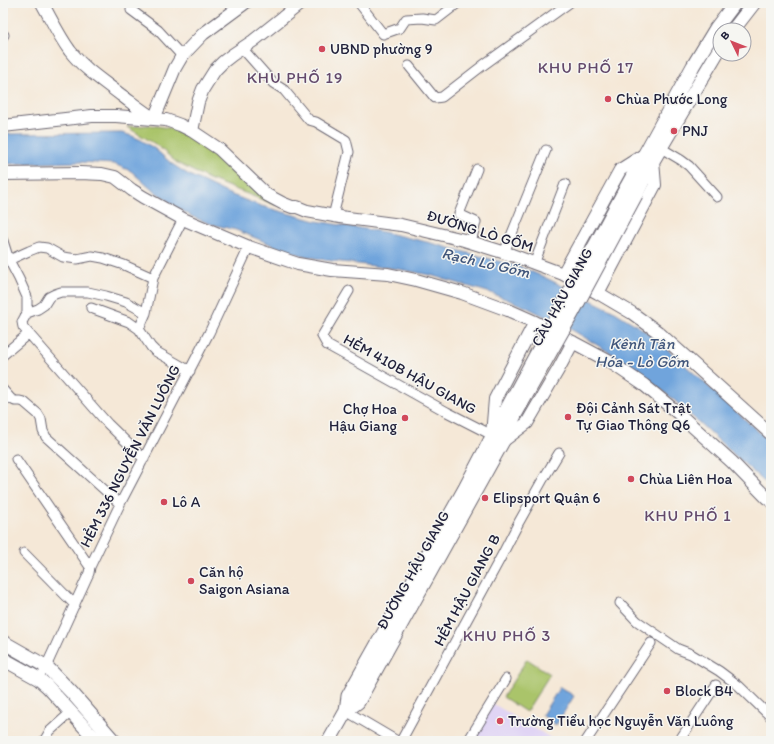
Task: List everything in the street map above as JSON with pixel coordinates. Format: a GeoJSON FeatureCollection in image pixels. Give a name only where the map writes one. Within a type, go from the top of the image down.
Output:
{"type":"FeatureCollection","features":[{"type":"Feature","properties":{"kind":"main road"},"geometry":{"type":"LineString","coordinates":[[648,159],[692,66],[716,28],[735,3]]}},
{"type":"Feature","properties":{"kind":"main road"},"geometry":{"type":"LineString","coordinates":[[739,22],[754,3]]}},
{"type":"Feature","properties":{"kind":"main road"},"geometry":{"type":"LineString","coordinates":[[648,159],[661,148],[712,62]]}},
{"type":"Feature","properties":{"kind":"main road","name":"CẦU HẬU GIANG"},"geometry":{"type":"LineString","coordinates":[[511,413],[648,159]]}},
{"type":"Feature","properties":{"kind":"main road","name":"ĐƯỜNG HẬU GIANG"},"geometry":{"type":"LineString","coordinates":[[329,741],[346,711],[358,702],[511,413]]}},
{"type":"Feature","properties":{"kind":"main road"},"geometry":{"type":"LineString","coordinates":[[3,642],[46,667],[72,693],[114,741]]}},
{"type":"Feature","properties":{"kind":"main road"},"geometry":{"type":"LineString","coordinates":[[3,659],[39,679],[97,741]]}},
{"type":"Feature","properties":{"kind":"street"},"geometry":{"type":"LineString","coordinates":[[42,3],[63,40],[80,63],[92,74],[154,119],[174,68],[182,56],[202,34],[245,3]]}},
{"type":"Feature","properties":{"kind":"street"},"geometry":{"type":"LineString","coordinates":[[192,131],[198,102],[203,89],[215,70],[223,62],[301,3]]}},
{"type":"Feature","properties":{"kind":"street"},"geometry":{"type":"LineString","coordinates":[[359,3],[383,34],[400,28],[406,19],[422,18],[436,20],[458,3]]}},
{"type":"Feature","properties":{"kind":"street"},"geometry":{"type":"LineString","coordinates":[[409,66],[435,98],[442,97],[569,3]]}},
{"type":"Feature","properties":{"kind":"street"},"geometry":{"type":"LineString","coordinates":[[131,10],[158,30],[182,56]]}},
{"type":"Feature","properties":{"kind":"street"},"geometry":{"type":"LineString","coordinates":[[242,48],[273,83],[284,90],[309,120],[316,122],[346,140],[349,152],[333,216]]}},
{"type":"Feature","properties":{"kind":"street","name":"ĐƯỜNG LÒ GỐM"},"geometry":{"type":"LineString","coordinates":[[3,126],[92,116],[116,116],[166,120],[192,131],[219,149],[267,195],[292,207],[333,216],[401,225],[471,242],[563,274],[632,313],[658,332],[771,434]]}},
{"type":"Feature","properties":{"kind":"street"},"geometry":{"type":"LineString","coordinates":[[661,148],[689,166],[717,197]]}},
{"type":"Feature","properties":{"kind":"street"},"geometry":{"type":"LineString","coordinates":[[504,253],[546,150]]}},
{"type":"Feature","properties":{"kind":"street"},"geometry":{"type":"LineString","coordinates":[[563,274],[620,170],[648,159],[655,185],[598,293]]}},
{"type":"Feature","properties":{"kind":"street"},"geometry":{"type":"LineString","coordinates":[[471,242],[476,222],[459,214],[477,169]]}},
{"type":"Feature","properties":{"kind":"street"},"geometry":{"type":"LineString","coordinates":[[3,174],[80,173],[102,174],[115,177],[143,197],[183,219],[249,247],[298,264],[332,270],[388,274],[416,280],[462,293],[508,310],[535,322],[610,362],[644,385],[679,414],[732,462],[771,501]]}},
{"type":"Feature","properties":{"kind":"street"},"geometry":{"type":"LineString","coordinates":[[534,264],[566,184]]}},
{"type":"Feature","properties":{"kind":"street"},"geometry":{"type":"LineString","coordinates":[[139,329],[146,313],[153,278],[183,219]]}},
{"type":"Feature","properties":{"kind":"street"},"geometry":{"type":"LineString","coordinates":[[3,241],[9,260],[26,297],[27,313],[22,322],[23,327],[108,424],[144,459]]}},
{"type":"Feature","properties":{"kind":"street"},"geometry":{"type":"LineString","coordinates":[[9,260],[39,247],[47,248],[63,257],[77,259],[92,256],[103,258],[153,278]]}},
{"type":"Feature","properties":{"kind":"street","name":"HẺM 336 NGUYỄN VĂN LUÔNG"},"geometry":{"type":"LineString","coordinates":[[39,679],[46,667],[89,573],[90,567],[120,504],[190,371],[249,247]]}},
{"type":"Feature","properties":{"kind":"street","name":"HẺM 410B HẬU GIANG"},"geometry":{"type":"LineString","coordinates":[[349,291],[322,336],[327,345],[447,412],[498,438]]}},
{"type":"Feature","properties":{"kind":"street"},"geometry":{"type":"LineString","coordinates":[[27,313],[44,305],[49,297],[55,294],[61,292],[88,292],[126,302],[146,313]]}},
{"type":"Feature","properties":{"kind":"street"},"geometry":{"type":"LineString","coordinates":[[91,308],[129,322],[139,329],[155,351],[190,371]]}},
{"type":"Feature","properties":{"kind":"street","name":"ĐƯỜNG HẬU GIANG"},"geometry":{"type":"LineString","coordinates":[[535,322],[495,399],[498,438],[527,423],[573,342]]}},
{"type":"Feature","properties":{"kind":"street"},"geometry":{"type":"LineString","coordinates":[[3,355],[28,334]]}},
{"type":"Feature","properties":{"kind":"street"},"geometry":{"type":"LineString","coordinates":[[3,390],[11,398],[24,402],[38,414],[46,437],[120,504]]}},
{"type":"Feature","properties":{"kind":"street","name":"HẺM HẬU GIANG B"},"geometry":{"type":"LineString","coordinates":[[401,741],[519,522],[559,453]]}},
{"type":"Feature","properties":{"kind":"street"},"geometry":{"type":"LineString","coordinates":[[16,459],[90,567]]}},
{"type":"Feature","properties":{"kind":"street"},"geometry":{"type":"LineString","coordinates":[[24,553],[74,605]]}},
{"type":"Feature","properties":{"kind":"street"},"geometry":{"type":"LineString","coordinates":[[620,603],[637,621],[678,649],[691,654],[720,670],[771,717]]}},
{"type":"Feature","properties":{"kind":"street"},"geometry":{"type":"LineString","coordinates":[[586,741],[651,642]]}},
{"type":"Feature","properties":{"kind":"street"},"geometry":{"type":"LineString","coordinates":[[468,741],[506,679]]}},
{"type":"Feature","properties":{"kind":"street"},"geometry":{"type":"LineString","coordinates":[[679,741],[716,685]]}},
{"type":"Feature","properties":{"kind":"street"},"geometry":{"type":"LineString","coordinates":[[346,711],[397,741]]}},
{"type":"Feature","properties":{"kind":"street"},"geometry":{"type":"LineString","coordinates":[[44,741],[50,731],[71,712]]}},
{"type":"Feature","properties":{"kind":"shaded area","name":"Trường Tiểu học Nguyễn Văn Luông"},"geometry":{"type":"Polygon","coordinates":[[[490,702],[556,741],[466,741],[490,702]]]}},
{"type":"Feature","properties":{"kind":"green space"},"geometry":{"type":"Polygon","coordinates":[[[150,125],[182,130],[205,144],[276,205],[209,179],[177,163],[157,145],[127,127],[150,125]]]}},
{"type":"Feature","properties":{"kind":"green space"},"geometry":{"type":"Polygon","coordinates":[[[527,659],[550,674],[526,712],[503,697],[527,659]]]}},
{"type":"Feature","properties":{"kind":"water","name":"Kênh Tân Hóa - Lò Gốm"},"geometry":{"type":"Polygon","coordinates":[[[122,133],[141,140],[189,175],[229,194],[261,206],[316,221],[383,232],[427,242],[520,267],[542,276],[615,312],[654,337],[771,443],[771,488],[674,400],[647,378],[617,357],[574,331],[526,307],[491,293],[430,275],[398,269],[325,260],[305,256],[280,248],[236,230],[211,224],[193,217],[174,206],[151,189],[131,171],[114,164],[80,162],[3,164],[3,134],[122,133]]]}},
{"type":"Feature","properties":{"kind":"water"},"geometry":{"type":"Polygon","coordinates":[[[560,687],[574,696],[556,725],[542,715],[560,687]]]}},
{"type":"Feature","properties":{"kind":"place","name":"UBND phường 9"},"geometry":{"type":"Point","coordinates":[322,49]}},
{"type":"Feature","properties":{"kind":"place","name":"Chùa Phước Long"},"geometry":{"type":"Point","coordinates":[608,99]}},
{"type":"Feature","properties":{"kind":"place","name":"PNJ"},"geometry":{"type":"Point","coordinates":[674,131]}},
{"type":"Feature","properties":{"kind":"place","name":"Đội Cảnh Sát Trật Tự Giao Thông Q6"},"geometry":{"type":"Point","coordinates":[568,417]}},
{"type":"Feature","properties":{"kind":"place","name":"Chợ Hoa Hậu Giang"},"geometry":{"type":"Point","coordinates":[405,418]}},
{"type":"Feature","properties":{"kind":"place","name":"Chùa Liên Hoa"},"geometry":{"type":"Point","coordinates":[631,479]}},
{"type":"Feature","properties":{"kind":"place","name":"Elipsport Quận 6"},"geometry":{"type":"Point","coordinates":[485,498]}},
{"type":"Feature","properties":{"kind":"place","name":"Lô A"},"geometry":{"type":"Point","coordinates":[164,502]}},
{"type":"Feature","properties":{"kind":"place","name":"Căn hộ Saigon Asiana"},"geometry":{"type":"Point","coordinates":[191,581]}},
{"type":"Feature","properties":{"kind":"place","name":"Block B4"},"geometry":{"type":"Point","coordinates":[667,691]}},
{"type":"Feature","properties":{"kind":"place","name":"Trường Tiểu học Nguyễn Văn Luông"},"geometry":{"type":"Point","coordinates":[500,721]}},
{"type":"Feature","properties":{"kind":"district","name":"KHU PHỐ 17"},"geometry":{"type":"Point","coordinates":[586,67]}},
{"type":"Feature","properties":{"kind":"district","name":"KHU PHỐ 19"},"geometry":{"type":"Point","coordinates":[295,77]}},
{"type":"Feature","properties":{"kind":"district","name":"KHU PHỐ 1"},"geometry":{"type":"Point","coordinates":[688,515]}},
{"type":"Feature","properties":{"kind":"district","name":"KHU PHỐ 3"},"geometry":{"type":"Point","coordinates":[507,635]}},
{"type":"Feature","properties":{"kind":"water label","name":"Rạch Lò Gốm"},"geometry":{"type":"Point","coordinates":[486,262]}}]}
